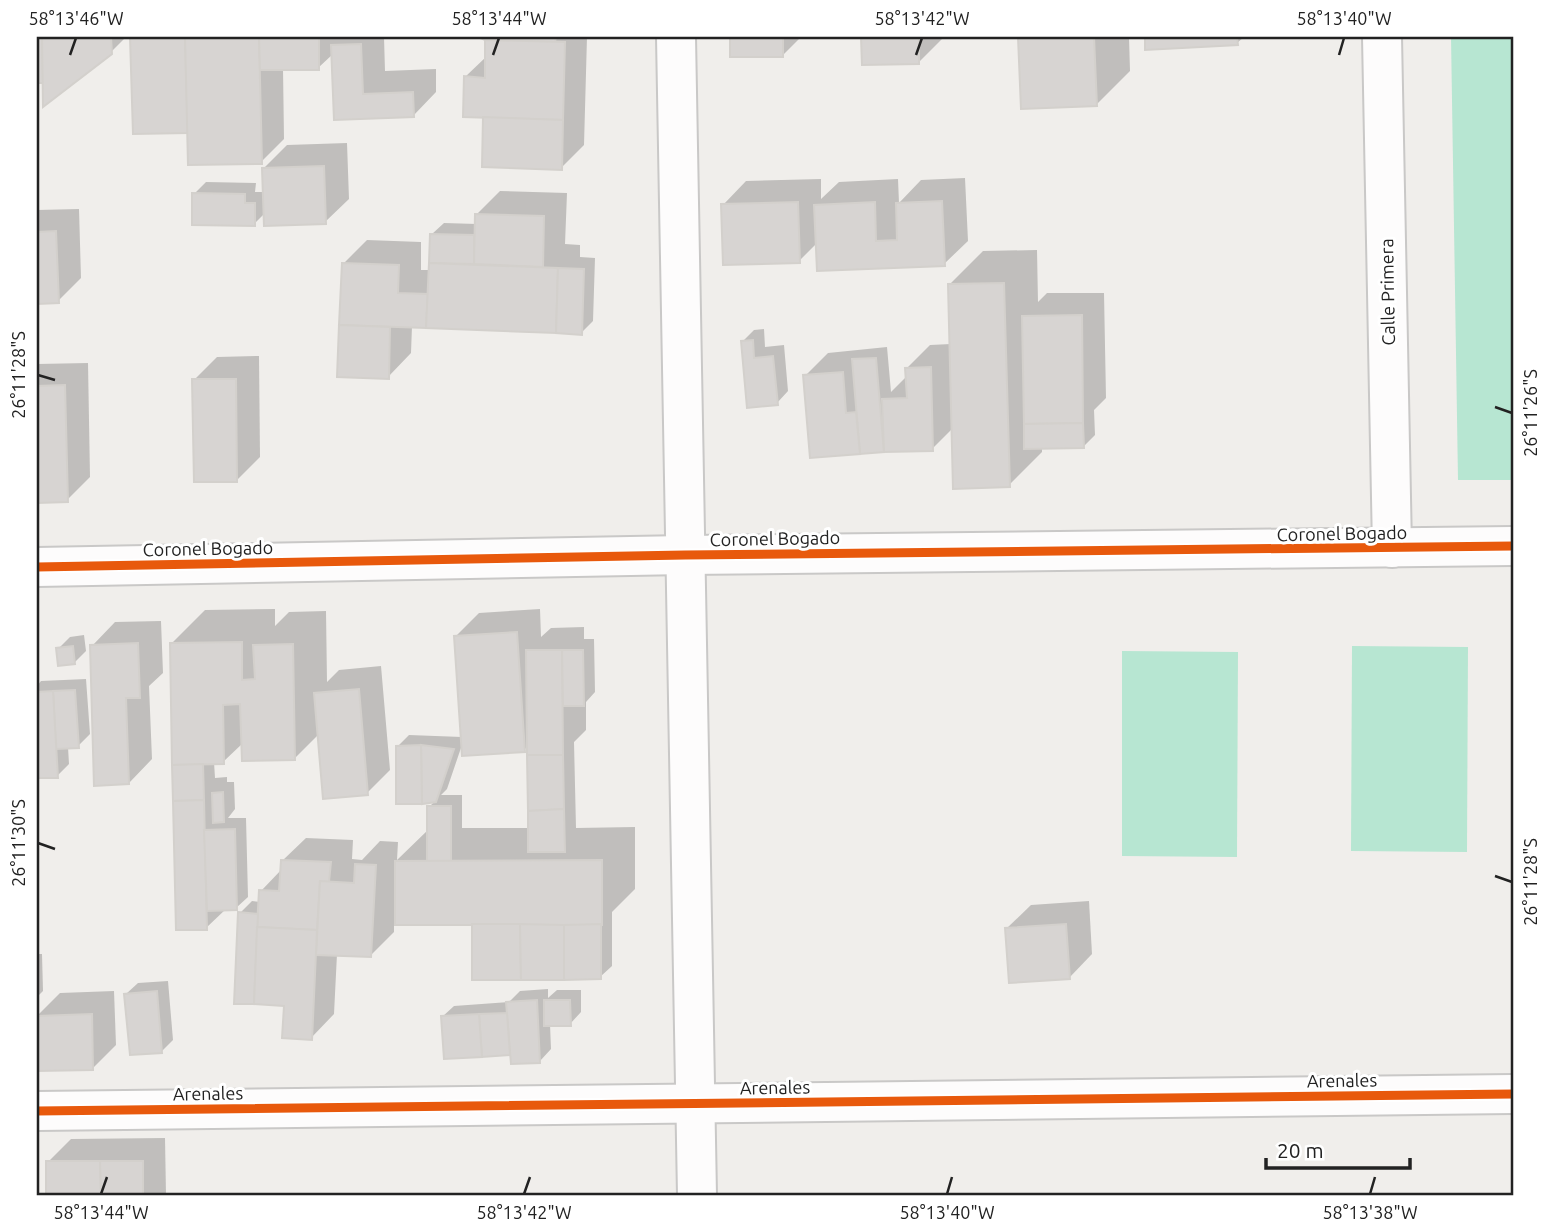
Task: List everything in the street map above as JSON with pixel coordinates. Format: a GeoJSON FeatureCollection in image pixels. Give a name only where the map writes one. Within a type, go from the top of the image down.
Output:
{"type":"FeatureCollection","features":[{"type":"Feature","properties":{"kind":"street"},"geometry":{"type":"LineString","coordinates":[[676,37],[697,1195]]}},
{"type":"Feature","properties":{"kind":"street","name":"Calle Primera"},"geometry":{"type":"LineString","coordinates":[[1382,37],[1392,548]]}},
{"type":"Feature","properties":{"kind":"street","name":"Coronel Bogado"},"geometry":{"type":"LineString","coordinates":[[37,567],[685,555],[1513,546]]}},
{"type":"Feature","properties":{"kind":"street","name":"Arenales"},"geometry":{"type":"LineString","coordinates":[[37,1111],[1513,1094]]}},
{"type":"Feature","properties":{"kind":"green space"},"geometry":{"type":"Polygon","coordinates":[[[1451,37],[1513,37],[1513,480],[1458,480],[1451,37]]]}},
{"type":"Feature","properties":{"kind":"green space"},"geometry":{"type":"Polygon","coordinates":[[[1352,646],[1468,647],[1467,852],[1351,851],[1352,646]]]}},
{"type":"Feature","properties":{"kind":"green space"},"geometry":{"type":"Polygon","coordinates":[[[1122,651],[1238,652],[1237,857],[1122,856],[1122,651]]]}},
{"type":"Feature","properties":{"kind":"building"},"geometry":{"type":"Polygon","coordinates":[[[37,37],[42,37],[43,83],[37,83],[37,37]]]}},
{"type":"Feature","properties":{"kind":"building"},"geometry":{"type":"Polygon","coordinates":[[[42,37],[111,37],[112,54],[43,107],[42,37]]]}},
{"type":"Feature","properties":{"kind":"building"},"geometry":{"type":"Polygon","coordinates":[[[130,37],[185,37],[188,133],[133,134],[130,37]]]}},
{"type":"Feature","properties":{"kind":"building"},"geometry":{"type":"Polygon","coordinates":[[[185,37],[259,37],[262,164],[188,165],[185,37]]]}},
{"type":"Feature","properties":{"kind":"building"},"geometry":{"type":"Polygon","coordinates":[[[259,37],[319,37],[319,70],[260,70],[259,37]]]}},
{"type":"Feature","properties":{"kind":"building"},"geometry":{"type":"Polygon","coordinates":[[[478,37],[556,37],[555,42],[485,40],[478,37]]]}},
{"type":"Feature","properties":{"kind":"building"},"geometry":{"type":"Polygon","coordinates":[[[730,37],[783,37],[783,57],[730,57],[730,37]]]}},
{"type":"Feature","properties":{"kind":"building"},"geometry":{"type":"Polygon","coordinates":[[[861,37],[919,37],[919,64],[862,65],[861,37]]]}},
{"type":"Feature","properties":{"kind":"building"},"geometry":{"type":"Polygon","coordinates":[[[1018,37],[1094,37],[1097,106],[1021,109],[1018,37]]]}},
{"type":"Feature","properties":{"kind":"building"},"geometry":{"type":"Polygon","coordinates":[[[1145,37],[1237,37],[1238,45],[1145,50],[1145,37]]]}},
{"type":"Feature","properties":{"kind":"building"},"geometry":{"type":"Polygon","coordinates":[[[485,40],[565,42],[563,120],[463,117],[464,76],[485,78],[485,40]]]}},
{"type":"Feature","properties":{"kind":"building"},"geometry":{"type":"Polygon","coordinates":[[[361,44],[363,94],[413,92],[414,117],[334,120],[331,45],[361,44]]]}},
{"type":"Feature","properties":{"kind":"building"},"geometry":{"type":"Polygon","coordinates":[[[483,117],[563,120],[562,170],[482,167],[483,117]]]}},
{"type":"Feature","properties":{"kind":"building"},"geometry":{"type":"Polygon","coordinates":[[[324,166],[326,224],[264,226],[262,168],[324,166]]]}},
{"type":"Feature","properties":{"kind":"building"},"geometry":{"type":"Polygon","coordinates":[[[192,193],[245,194],[245,203],[255,203],[255,226],[192,225],[192,193]]]}},
{"type":"Feature","properties":{"kind":"building"},"geometry":{"type":"Polygon","coordinates":[[[942,201],[945,266],[817,271],[814,205],[875,202],[876,241],[897,240],[896,203],[942,201]]]}},
{"type":"Feature","properties":{"kind":"building"},"geometry":{"type":"Polygon","coordinates":[[[798,202],[800,263],[723,265],[721,204],[798,202]]]}},
{"type":"Feature","properties":{"kind":"building"},"geometry":{"type":"Polygon","coordinates":[[[475,214],[544,216],[543,267],[474,264],[475,214]]]}},
{"type":"Feature","properties":{"kind":"building"},"geometry":{"type":"Polygon","coordinates":[[[56,231],[59,303],[37,304],[37,232],[56,231]]]}},
{"type":"Feature","properties":{"kind":"building"},"geometry":{"type":"Polygon","coordinates":[[[430,234],[474,235],[474,264],[429,263],[430,234]]]}},
{"type":"Feature","properties":{"kind":"building"},"geometry":{"type":"Polygon","coordinates":[[[342,263],[399,265],[398,293],[428,294],[426,328],[339,325],[342,263]]]}},
{"type":"Feature","properties":{"kind":"building"},"geometry":{"type":"Polygon","coordinates":[[[429,263],[558,268],[556,333],[426,328],[429,263]]]}},
{"type":"Feature","properties":{"kind":"building"},"geometry":{"type":"Polygon","coordinates":[[[558,268],[584,269],[582,335],[556,333],[558,268]]]}},
{"type":"Feature","properties":{"kind":"building"},"geometry":{"type":"Polygon","coordinates":[[[1004,283],[1010,487],[953,489],[948,284],[1004,283]]]}},
{"type":"Feature","properties":{"kind":"building"},"geometry":{"type":"Polygon","coordinates":[[[1082,315],[1083,423],[1024,424],[1022,316],[1082,315]]]}},
{"type":"Feature","properties":{"kind":"building"},"geometry":{"type":"Polygon","coordinates":[[[339,325],[390,327],[389,379],[337,377],[339,325]]]}},
{"type":"Feature","properties":{"kind":"building"},"geometry":{"type":"Polygon","coordinates":[[[753,340],[754,358],[773,356],[778,405],[747,408],[741,341],[753,340]]]}},
{"type":"Feature","properties":{"kind":"building"},"geometry":{"type":"Polygon","coordinates":[[[876,358],[884,452],[860,454],[852,359],[876,358]]]}},
{"type":"Feature","properties":{"kind":"building"},"geometry":{"type":"Polygon","coordinates":[[[931,367],[933,451],[884,452],[882,399],[907,398],[905,368],[931,367]]]}},
{"type":"Feature","properties":{"kind":"building"},"geometry":{"type":"Polygon","coordinates":[[[843,372],[846,413],[856,412],[860,454],[810,458],[803,375],[843,372]]]}},
{"type":"Feature","properties":{"kind":"building"},"geometry":{"type":"Polygon","coordinates":[[[192,379],[236,379],[237,482],[194,482],[192,379]]]}},
{"type":"Feature","properties":{"kind":"building"},"geometry":{"type":"Polygon","coordinates":[[[65,385],[68,502],[37,503],[37,386],[65,385]]]}},
{"type":"Feature","properties":{"kind":"building"},"geometry":{"type":"Polygon","coordinates":[[[1083,423],[1084,448],[1024,449],[1024,424],[1083,423]]]}},
{"type":"Feature","properties":{"kind":"building"},"geometry":{"type":"Polygon","coordinates":[[[517,632],[525,752],[462,756],[454,636],[517,632]]]}},
{"type":"Feature","properties":{"kind":"building"},"geometry":{"type":"Polygon","coordinates":[[[242,642],[242,680],[255,679],[253,645],[293,644],[295,760],[242,761],[240,704],[223,705],[224,764],[172,765],[170,643],[242,642]]]}},
{"type":"Feature","properties":{"kind":"building"},"geometry":{"type":"Polygon","coordinates":[[[138,643],[140,698],[126,698],[129,784],[94,786],[90,645],[138,643]]]}},
{"type":"Feature","properties":{"kind":"building"},"geometry":{"type":"Polygon","coordinates":[[[73,646],[75,664],[58,666],[56,648],[73,646]]]}},
{"type":"Feature","properties":{"kind":"building"},"geometry":{"type":"Polygon","coordinates":[[[526,650],[562,650],[563,755],[527,755],[526,650]]]}},
{"type":"Feature","properties":{"kind":"building"},"geometry":{"type":"Polygon","coordinates":[[[562,650],[583,650],[584,706],[563,706],[562,650]]]}},
{"type":"Feature","properties":{"kind":"building"},"geometry":{"type":"Polygon","coordinates":[[[359,689],[368,795],[323,799],[314,693],[359,689]]]}},
{"type":"Feature","properties":{"kind":"building"},"geometry":{"type":"Polygon","coordinates":[[[75,690],[79,748],[56,749],[53,691],[75,690]]]}},
{"type":"Feature","properties":{"kind":"building"},"geometry":{"type":"Polygon","coordinates":[[[53,691],[58,778],[37,778],[37,692],[53,691]]]}},
{"type":"Feature","properties":{"kind":"building"},"geometry":{"type":"Polygon","coordinates":[[[421,745],[454,749],[436,802],[422,804],[421,745]]]}},
{"type":"Feature","properties":{"kind":"building"},"geometry":{"type":"Polygon","coordinates":[[[421,745],[422,804],[396,804],[396,746],[421,745]]]}},
{"type":"Feature","properties":{"kind":"building"},"geometry":{"type":"Polygon","coordinates":[[[527,755],[563,755],[564,809],[528,811],[527,755]]]}},
{"type":"Feature","properties":{"kind":"building"},"geometry":{"type":"Polygon","coordinates":[[[203,764],[204,800],[173,801],[172,765],[203,764]]]}},
{"type":"Feature","properties":{"kind":"building"},"geometry":{"type":"Polygon","coordinates":[[[223,792],[224,822],[213,823],[212,793],[223,792]]]}},
{"type":"Feature","properties":{"kind":"building"},"geometry":{"type":"Polygon","coordinates":[[[204,800],[207,930],[176,930],[173,801],[204,800]]]}},
{"type":"Feature","properties":{"kind":"building"},"geometry":{"type":"Polygon","coordinates":[[[427,806],[451,806],[451,861],[427,861],[427,806]]]}},
{"type":"Feature","properties":{"kind":"building"},"geometry":{"type":"Polygon","coordinates":[[[564,809],[565,852],[528,852],[528,811],[564,809]]]}},
{"type":"Feature","properties":{"kind":"building"},"geometry":{"type":"Polygon","coordinates":[[[235,829],[237,910],[207,911],[204,830],[235,829]]]}},
{"type":"Feature","properties":{"kind":"building"},"geometry":{"type":"Polygon","coordinates":[[[281,860],[331,862],[329,882],[320,881],[317,930],[257,927],[259,890],[279,891],[281,860]]]}},
{"type":"Feature","properties":{"kind":"building"},"geometry":{"type":"Polygon","coordinates":[[[602,860],[602,925],[395,925],[395,861],[602,860]]]}},
{"type":"Feature","properties":{"kind":"building"},"geometry":{"type":"Polygon","coordinates":[[[355,864],[376,865],[371,957],[316,955],[320,881],[354,883],[355,864]]]}},
{"type":"Feature","properties":{"kind":"building"},"geometry":{"type":"Polygon","coordinates":[[[238,912],[258,914],[254,1004],[234,1004],[238,912]]]}},
{"type":"Feature","properties":{"kind":"building"},"geometry":{"type":"Polygon","coordinates":[[[472,924],[520,924],[521,980],[472,980],[472,924]]]}},
{"type":"Feature","properties":{"kind":"building"},"geometry":{"type":"Polygon","coordinates":[[[520,924],[564,925],[564,980],[521,980],[520,924]]]}},
{"type":"Feature","properties":{"kind":"building"},"geometry":{"type":"Polygon","coordinates":[[[601,924],[601,979],[564,980],[564,925],[601,924]]]}},
{"type":"Feature","properties":{"kind":"building"},"geometry":{"type":"Polygon","coordinates":[[[1066,924],[1070,979],[1009,983],[1005,928],[1066,924]]]}},
{"type":"Feature","properties":{"kind":"building"},"geometry":{"type":"Polygon","coordinates":[[[257,927],[317,930],[312,1040],[282,1038],[284,1006],[254,1004],[257,927]]]}},
{"type":"Feature","properties":{"kind":"building"},"geometry":{"type":"Polygon","coordinates":[[[157,991],[162,1053],[130,1055],[124,994],[157,991]]]}},
{"type":"Feature","properties":{"kind":"building"},"geometry":{"type":"Polygon","coordinates":[[[537,1000],[540,1063],[511,1064],[506,1002],[537,1000]]]}},
{"type":"Feature","properties":{"kind":"building"},"geometry":{"type":"Polygon","coordinates":[[[544,1000],[570,1000],[571,1026],[544,1026],[544,1000]]]}},
{"type":"Feature","properties":{"kind":"building"},"geometry":{"type":"Polygon","coordinates":[[[507,1013],[510,1055],[482,1057],[479,1014],[507,1013]]]}},
{"type":"Feature","properties":{"kind":"building"},"geometry":{"type":"Polygon","coordinates":[[[92,1014],[93,1070],[37,1071],[37,1016],[92,1014]]]}},
{"type":"Feature","properties":{"kind":"building"},"geometry":{"type":"Polygon","coordinates":[[[479,1014],[482,1057],[444,1059],[441,1016],[479,1014]]]}},
{"type":"Feature","properties":{"kind":"building"},"geometry":{"type":"Polygon","coordinates":[[[46,1161],[100,1161],[101,1195],[46,1195],[46,1161]]]}},
{"type":"Feature","properties":{"kind":"building"},"geometry":{"type":"Polygon","coordinates":[[[100,1161],[143,1161],[143,1195],[101,1195],[100,1161]]]}},
{"type":"Feature","properties":{"kind":"cycle path"},"geometry":{"type":"LineString","coordinates":[[37,567],[685,555],[1513,546]]}},
{"type":"Feature","properties":{"kind":"cycle path"},"geometry":{"type":"LineString","coordinates":[[37,1111],[1513,1094]]}}]}
